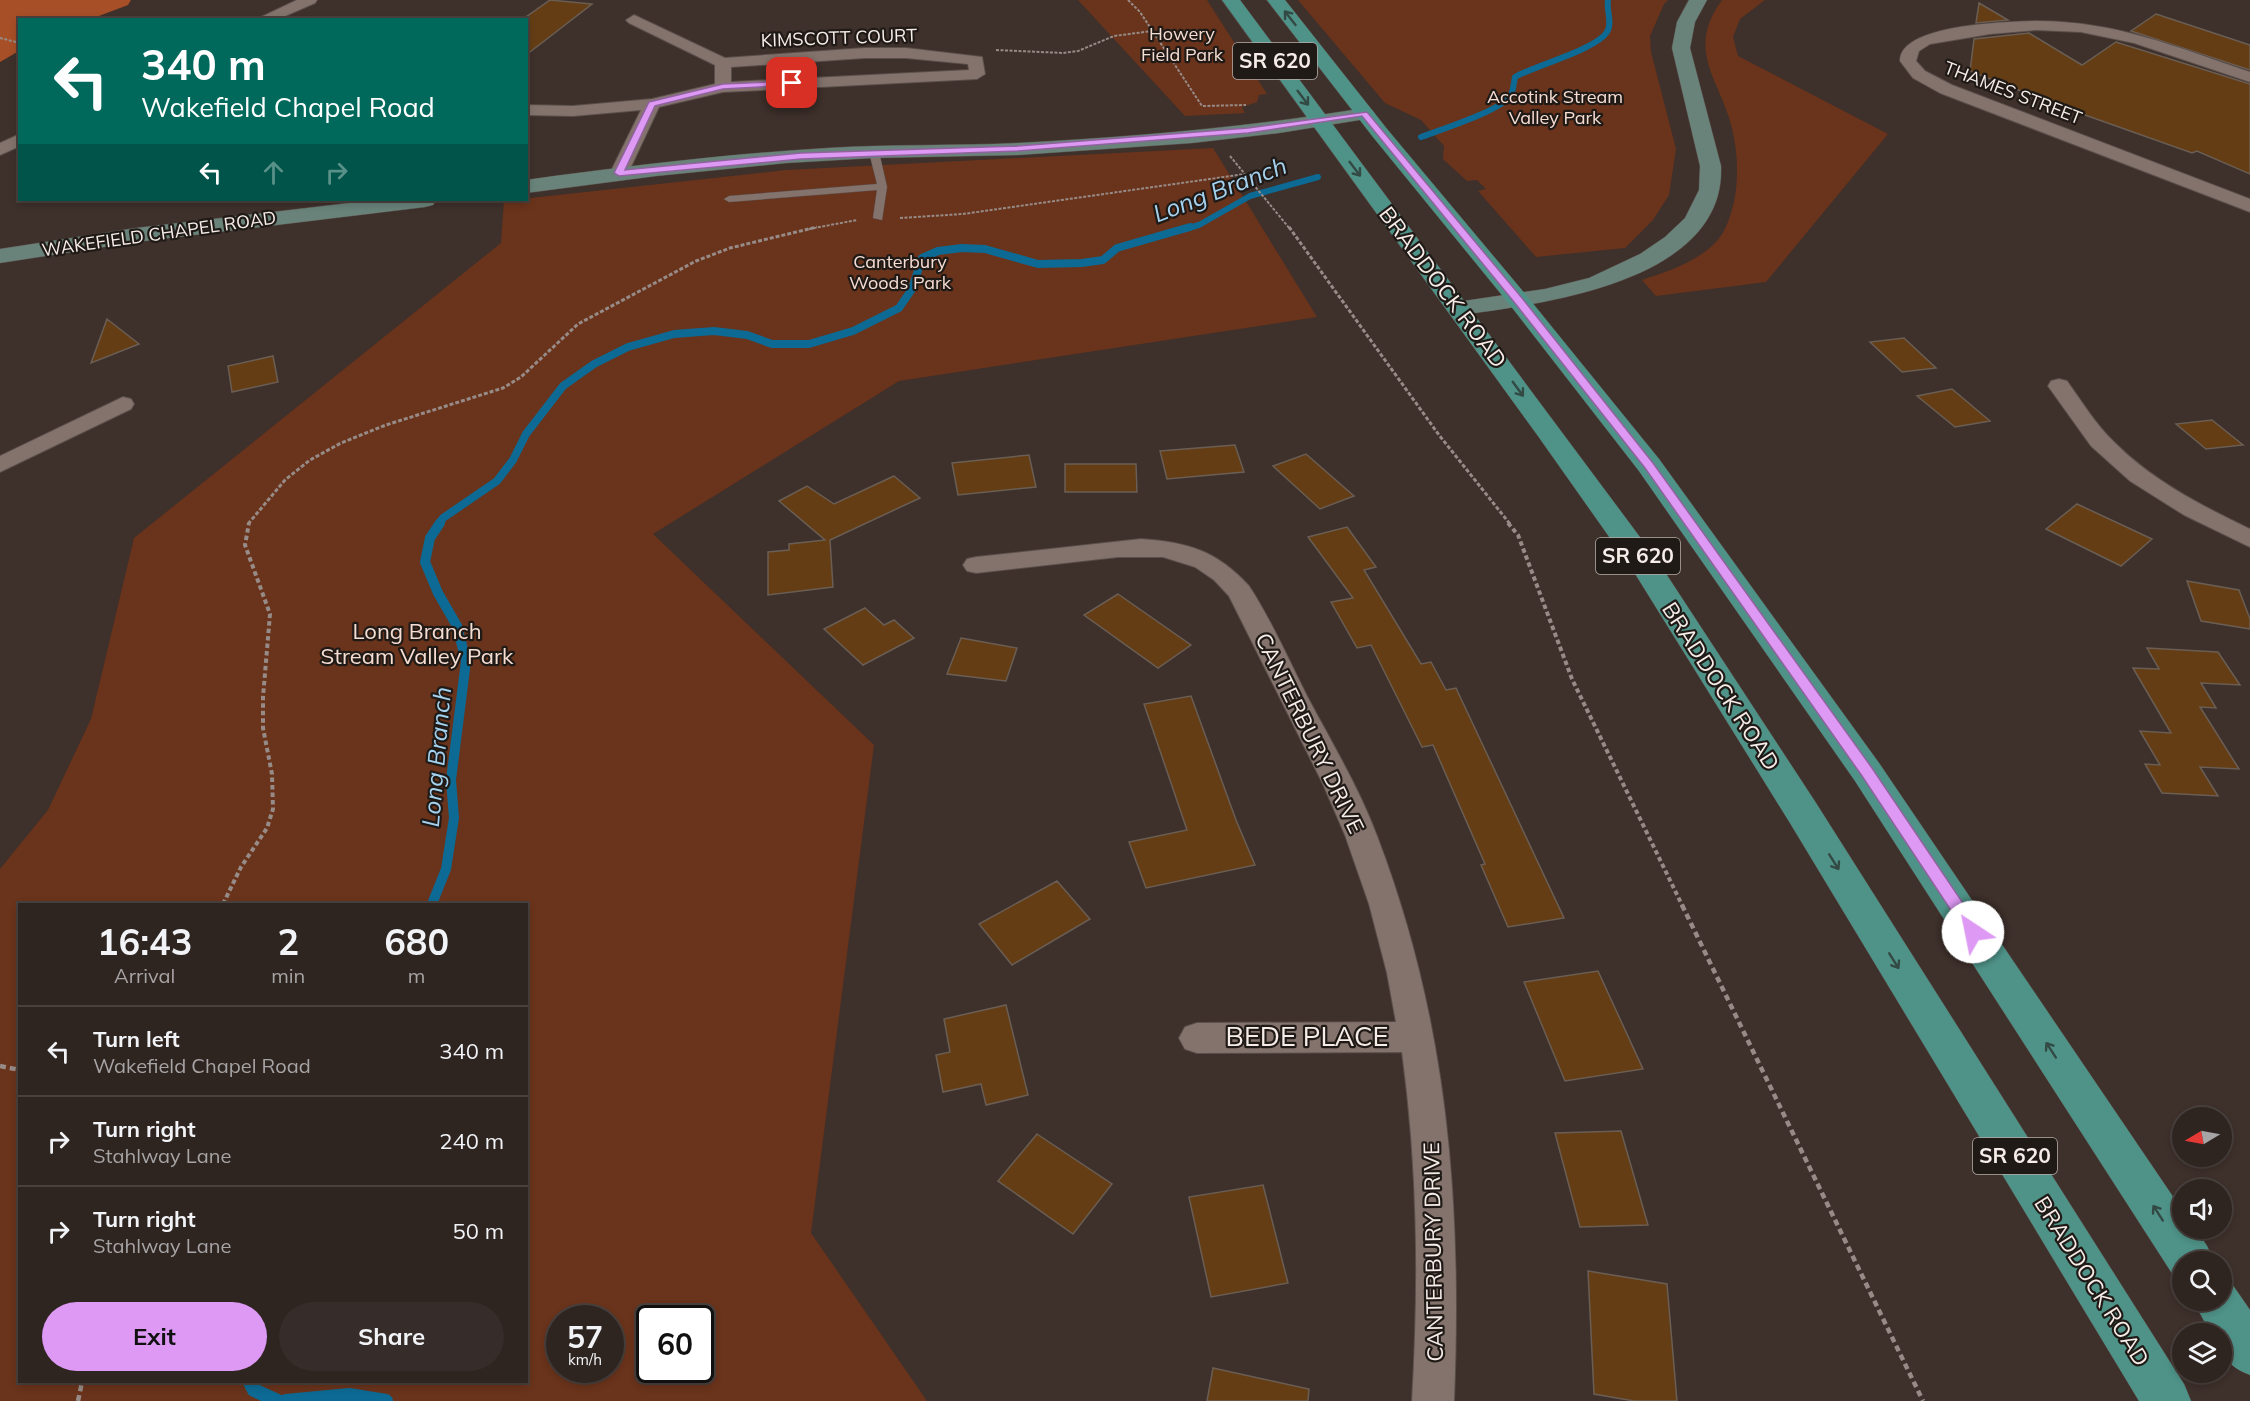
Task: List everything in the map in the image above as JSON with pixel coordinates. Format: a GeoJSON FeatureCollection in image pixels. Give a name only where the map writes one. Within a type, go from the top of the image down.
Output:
{"type":"FeatureCollection","features":[{"type":"Feature","properties":{"kind":"main road","name":"BRADDOCK ROAD"},"geometry":{"type":"LineString","coordinates":[[1231,0],[1459,308],[1646,567],[1803,813],[2167,1401]]}},
{"type":"Feature","properties":{"kind":"main road","name":"BRADDOCK ROAD"},"geometry":{"type":"LineString","coordinates":[[1276,0],[1365,114],[1518,300],[1649,465],[1840,734],[2184,1251]]}},
{"type":"Feature","properties":{"kind":"main road"},"geometry":{"type":"LineString","coordinates":[[1459,308],[1565,293],[1597,284],[1626,273],[1655,255],[1683,234],[1697,218],[1707,201],[1711,182],[1709,158],[1681,48],[1687,16],[1698,0]]}},
{"type":"Feature","properties":{"kind":"main road"},"geometry":{"type":"LineString","coordinates":[[528,187],[619,173],[720,163],[874,152],[1018,148],[1248,131],[1365,114]]}},
{"type":"Feature","properties":{"kind":"main road","name":"WAKEFIELD CHAPEL ROAD"},"geometry":{"type":"LineString","coordinates":[[0,256],[136,235],[417,201]]}},
{"type":"Feature","properties":{"kind":"main road"},"geometry":{"type":"LineString","coordinates":[[2223,1311],[2250,1351]]}},
{"type":"Feature","properties":{"kind":"street"},"geometry":{"type":"LineString","coordinates":[[267,18],[310,0]]}},
{"type":"Feature","properties":{"kind":"street"},"geometry":{"type":"LineString","coordinates":[[528,110],[573,111],[652,104],[723,87],[723,63],[634,20]]}},
{"type":"Feature","properties":{"kind":"street","name":"THAMES STREET"},"geometry":{"type":"LineString","coordinates":[[2250,77],[2122,34],[2058,25],[2037,25],[1925,40],[1914,45],[1906,59],[1919,75],[1946,89],[2250,206]]}},
{"type":"Feature","properties":{"kind":"street","name":"KIMSCOTT COURT"},"geometry":{"type":"LineString","coordinates":[[723,63],[865,53],[906,53],[976,60],[977,74],[723,87]]}},
{"type":"Feature","properties":{"kind":"street"},"geometry":{"type":"LineString","coordinates":[[619,173],[652,104]]}},
{"type":"Feature","properties":{"kind":"street"},"geometry":{"type":"LineString","coordinates":[[0,150],[18,140]]}},
{"type":"Feature","properties":{"kind":"street"},"geometry":{"type":"LineString","coordinates":[[2059,386],[2107,448],[2134,472],[2188,508],[2250,538]]}},
{"type":"Feature","properties":{"kind":"street"},"geometry":{"type":"LineString","coordinates":[[0,465],[123,404]]}},
{"type":"Feature","properties":{"kind":"street","name":"CANTERBURY DRIVE"},"geometry":{"type":"LineString","coordinates":[[976,566],[1135,546],[1164,548],[1190,554],[1214,566],[1231,580],[1240,592],[1340,788],[1362,837],[1404,969],[1418,1037],[1432,1131],[1437,1219],[1433,1401]]}},
{"type":"Feature","properties":{"kind":"street","name":"BEDE PLACE"},"geometry":{"type":"LineString","coordinates":[[1197,1038],[1418,1037]]}},
{"type":"Feature","properties":{"kind":"lane"},"geometry":{"type":"LineString","coordinates":[[874,152],[882,187],[878,218]]}},
{"type":"Feature","properties":{"kind":"lane"},"geometry":{"type":"LineString","coordinates":[[729,199],[882,187]]}},
{"type":"Feature","properties":{"kind":"path"},"geometry":{"type":"LineString","coordinates":[[1128,0],[1140,12],[1202,106],[1245,105],[1251,109]]}},
{"type":"Feature","properties":{"kind":"path"},"geometry":{"type":"LineString","coordinates":[[1085,48],[1114,36],[1152,31]]}},
{"type":"Feature","properties":{"kind":"path"},"geometry":{"type":"LineString","coordinates":[[0,39],[18,43]]}},
{"type":"Feature","properties":{"kind":"path"},"geometry":{"type":"LineString","coordinates":[[1224,149],[1271,203],[1348,304],[1439,435],[1518,535],[1572,679],[1923,1401]]}},
{"type":"Feature","properties":{"kind":"path"},"geometry":{"type":"LineString","coordinates":[[223,903],[241,867],[267,828],[273,809],[272,774],[263,728],[263,697],[270,614],[245,544],[247,526],[285,480],[310,460],[365,432],[503,388],[521,377],[578,324],[696,261],[730,248],[841,222],[963,214],[1245,174]]}},
{"type":"Feature","properties":{"kind":"path"},"geometry":{"type":"LineString","coordinates":[[0,1066],[18,1070]]}},
{"type":"Feature","properties":{"kind":"path"},"geometry":{"type":"LineString","coordinates":[[78,1401],[82,1383]]}},
{"type":"Feature","properties":{"kind":"green space","name":"Howery Field Park"},"geometry":{"type":"Polygon","coordinates":[[[1078,0],[1207,0],[1267,94],[1259,95],[1257,102],[1242,107],[1245,113],[1185,116],[1078,0]]]}},
{"type":"Feature","properties":{"kind":"green space","name":"Accotink Stream Valley Park"},"geometry":{"type":"Polygon","coordinates":[[[1298,0],[1668,0],[1650,36],[1651,52],[1676,149],[1669,195],[1653,220],[1625,248],[1536,257],[1478,191],[1486,189],[1477,180],[1467,181],[1443,159],[1444,146],[1421,120],[1385,103],[1298,0]]]}},
{"type":"Feature","properties":{"kind":"green space"},"geometry":{"type":"Polygon","coordinates":[[[1722,0],[1765,0],[1740,19],[1733,37],[1738,56],[1888,134],[1766,282],[1656,296],[1642,280],[1681,266],[1707,250],[1722,234],[1734,202],[1737,170],[1734,138],[1730,119],[1706,53],[1706,37],[1711,19],[1722,0]]]}},
{"type":"Feature","properties":{"kind":"green space","name":"Long Branch Stream Valley Park"},"geometry":{"type":"Polygon","coordinates":[[[1213,148],[1317,317],[899,381],[653,534],[874,745],[811,1233],[927,1401],[0,1401],[0,869],[48,810],[91,719],[134,538],[501,243],[504,201],[528,201],[528,198],[786,170],[1213,148]]]}},
{"type":"Feature","properties":{"kind":"shaded area"},"geometry":{"type":"Polygon","coordinates":[[[0,0],[131,0],[128,5],[94,18],[18,18],[18,52],[0,62],[0,0]]]}},
{"type":"Feature","properties":{"kind":"building"},"geometry":{"type":"Polygon","coordinates":[[[550,0],[592,4],[528,53],[528,18],[526,17],[550,0]]]}},
{"type":"Feature","properties":{"kind":"building"},"geometry":{"type":"Polygon","coordinates":[[[1979,3],[2008,20],[1976,23],[1979,3]]]}},
{"type":"Feature","properties":{"kind":"building"},"geometry":{"type":"Polygon","coordinates":[[[2156,14],[2250,45],[2250,70],[2131,31],[2156,14]]]}},
{"type":"Feature","properties":{"kind":"building"},"geometry":{"type":"Polygon","coordinates":[[[2029,33],[2082,65],[2116,42],[2250,84],[2250,174],[2197,151],[2192,153],[2054,104],[1970,71],[1974,39],[2029,33]]]}},
{"type":"Feature","properties":{"kind":"building"},"geometry":{"type":"Polygon","coordinates":[[[107,319],[139,344],[91,363],[107,319]]]}},
{"type":"Feature","properties":{"kind":"building"},"geometry":{"type":"Polygon","coordinates":[[[1904,338],[1936,368],[1902,372],[1870,342],[1904,338]]]}},
{"type":"Feature","properties":{"kind":"building"},"geometry":{"type":"Polygon","coordinates":[[[273,356],[278,382],[232,392],[228,366],[273,356]]]}},
{"type":"Feature","properties":{"kind":"building"},"geometry":{"type":"Polygon","coordinates":[[[1952,389],[1990,421],[1955,427],[1917,396],[1952,389]]]}},
{"type":"Feature","properties":{"kind":"building"},"geometry":{"type":"Polygon","coordinates":[[[2212,420],[2243,445],[2206,449],[2176,424],[2212,420]]]}},
{"type":"Feature","properties":{"kind":"building"},"geometry":{"type":"Polygon","coordinates":[[[1235,445],[1244,472],[1167,479],[1160,451],[1235,445]]]}},
{"type":"Feature","properties":{"kind":"building"},"geometry":{"type":"Polygon","coordinates":[[[1306,454],[1354,496],[1320,509],[1273,466],[1306,454]]]}},
{"type":"Feature","properties":{"kind":"building"},"geometry":{"type":"Polygon","coordinates":[[[1029,455],[1036,487],[958,495],[952,463],[1029,455]]]}},
{"type":"Feature","properties":{"kind":"building"},"geometry":{"type":"Polygon","coordinates":[[[1065,464],[1136,464],[1137,492],[1065,492],[1065,464]]]}},
{"type":"Feature","properties":{"kind":"building"},"geometry":{"type":"Polygon","coordinates":[[[894,476],[920,498],[830,540],[833,587],[768,595],[768,552],[789,550],[789,544],[825,540],[779,501],[807,486],[834,504],[894,476]]]}},
{"type":"Feature","properties":{"kind":"building"},"geometry":{"type":"Polygon","coordinates":[[[2077,504],[2152,539],[2121,566],[2046,529],[2077,504]]]}},
{"type":"Feature","properties":{"kind":"building"},"geometry":{"type":"Polygon","coordinates":[[[1347,527],[1376,567],[1364,570],[1421,664],[1431,662],[1446,690],[1456,688],[1564,918],[1508,927],[1481,865],[1485,864],[1433,745],[1422,747],[1371,645],[1357,648],[1331,602],[1353,598],[1308,537],[1347,527]]]}},
{"type":"Feature","properties":{"kind":"building"},"geometry":{"type":"Polygon","coordinates":[[[2187,581],[2239,590],[2250,619],[2250,629],[2201,621],[2187,581]]]}},
{"type":"Feature","properties":{"kind":"building"},"geometry":{"type":"Polygon","coordinates":[[[1118,594],[1191,645],[1158,668],[1084,615],[1118,594]]]}},
{"type":"Feature","properties":{"kind":"building"},"geometry":{"type":"Polygon","coordinates":[[[865,608],[884,625],[894,620],[914,638],[863,665],[824,629],[865,608]]]}},
{"type":"Feature","properties":{"kind":"building"},"geometry":{"type":"Polygon","coordinates":[[[961,638],[1017,648],[1006,681],[947,674],[961,638]]]}},
{"type":"Feature","properties":{"kind":"building"},"geometry":{"type":"Polygon","coordinates":[[[2147,648],[2218,652],[2240,685],[2201,683],[2216,708],[2200,707],[2239,769],[2200,767],[2218,796],[2162,793],[2145,764],[2160,765],[2140,731],[2171,733],[2133,668],[2159,669],[2147,648]]]}},
{"type":"Feature","properties":{"kind":"building"},"geometry":{"type":"Polygon","coordinates":[[[1191,696],[1236,820],[1255,865],[1146,888],[1129,842],[1187,830],[1144,704],[1191,696]]]}},
{"type":"Feature","properties":{"kind":"building"},"geometry":{"type":"Polygon","coordinates":[[[1057,881],[1090,919],[1012,965],[979,924],[1057,881]]]}},
{"type":"Feature","properties":{"kind":"building"},"geometry":{"type":"Polygon","coordinates":[[[1598,971],[1643,1069],[1565,1081],[1524,982],[1598,971]]]}},
{"type":"Feature","properties":{"kind":"building"},"geometry":{"type":"Polygon","coordinates":[[[1006,1005],[1028,1095],[986,1105],[981,1084],[943,1092],[936,1055],[950,1052],[944,1019],[1006,1005]]]}},
{"type":"Feature","properties":{"kind":"building"},"geometry":{"type":"Polygon","coordinates":[[[1621,1131],[1648,1225],[1580,1227],[1555,1133],[1621,1131]]]}},
{"type":"Feature","properties":{"kind":"building"},"geometry":{"type":"Polygon","coordinates":[[[1037,1134],[1112,1184],[1073,1234],[998,1181],[1037,1134]]]}},
{"type":"Feature","properties":{"kind":"building"},"geometry":{"type":"Polygon","coordinates":[[[1263,1185],[1288,1283],[1211,1297],[1189,1197],[1263,1185]]]}},
{"type":"Feature","properties":{"kind":"building"},"geometry":{"type":"Polygon","coordinates":[[[1588,1271],[1667,1284],[1677,1401],[1634,1401],[1594,1394],[1588,1271]]]}},
{"type":"Feature","properties":{"kind":"building"},"geometry":{"type":"Polygon","coordinates":[[[1213,1368],[1309,1389],[1308,1401],[1207,1401],[1213,1368]]]}},
{"type":"Feature","properties":{"kind":"waterway","name":"Long Branch"},"geometry":{"type":"LineString","coordinates":[[1421,137],[1495,107],[1511,95],[1515,77],[1579,51],[1601,38],[1609,28],[1608,0]]}},
{"type":"Feature","properties":{"kind":"waterway","name":"Long Branch"},"geometry":{"type":"LineString","coordinates":[[1185,229],[1199,225],[1250,196],[1318,177]]}},
{"type":"Feature","properties":{"kind":"waterway","name":"Long Branch"},"geometry":{"type":"LineString","coordinates":[[439,524],[443,518],[497,481],[513,460],[526,434],[563,386],[594,364],[628,347],[674,334],[714,331],[747,335],[772,344],[809,344],[853,331],[899,308],[912,289],[922,258],[938,251],[962,248],[985,249],[1038,264],[1082,263],[1103,260],[1117,248],[1190,227]]}},
{"type":"Feature","properties":{"kind":"waterway","name":"Long Branch"},"geometry":{"type":"LineString","coordinates":[[432,903],[446,869],[454,818],[451,780],[466,661],[457,626],[438,593],[425,562],[430,538],[440,523]]}},
{"type":"Feature","properties":{"kind":"waterway","name":"Long Branch"},"geometry":{"type":"LineString","coordinates":[[250,1383],[254,1390],[278,1401]]}},
{"type":"Feature","properties":{"kind":"waterway","name":"Long Branch"},"geometry":{"type":"LineString","coordinates":[[286,1401],[349,1395],[386,1401]]}},
{"type":"Feature","properties":{"kind":"route"},"geometry":{"type":"LineString","coordinates":[[792,83],[723,87],[652,104],[619,173],[801,156],[1018,148],[1248,131],[1365,114],[1518,300],[1649,465],[1867,772],[1973,932]]}},
{"type":"Feature","properties":{"kind":"park label","name":"Canterbury Woods Park"},"geometry":{"type":"Point","coordinates":[900,272]}}]}
